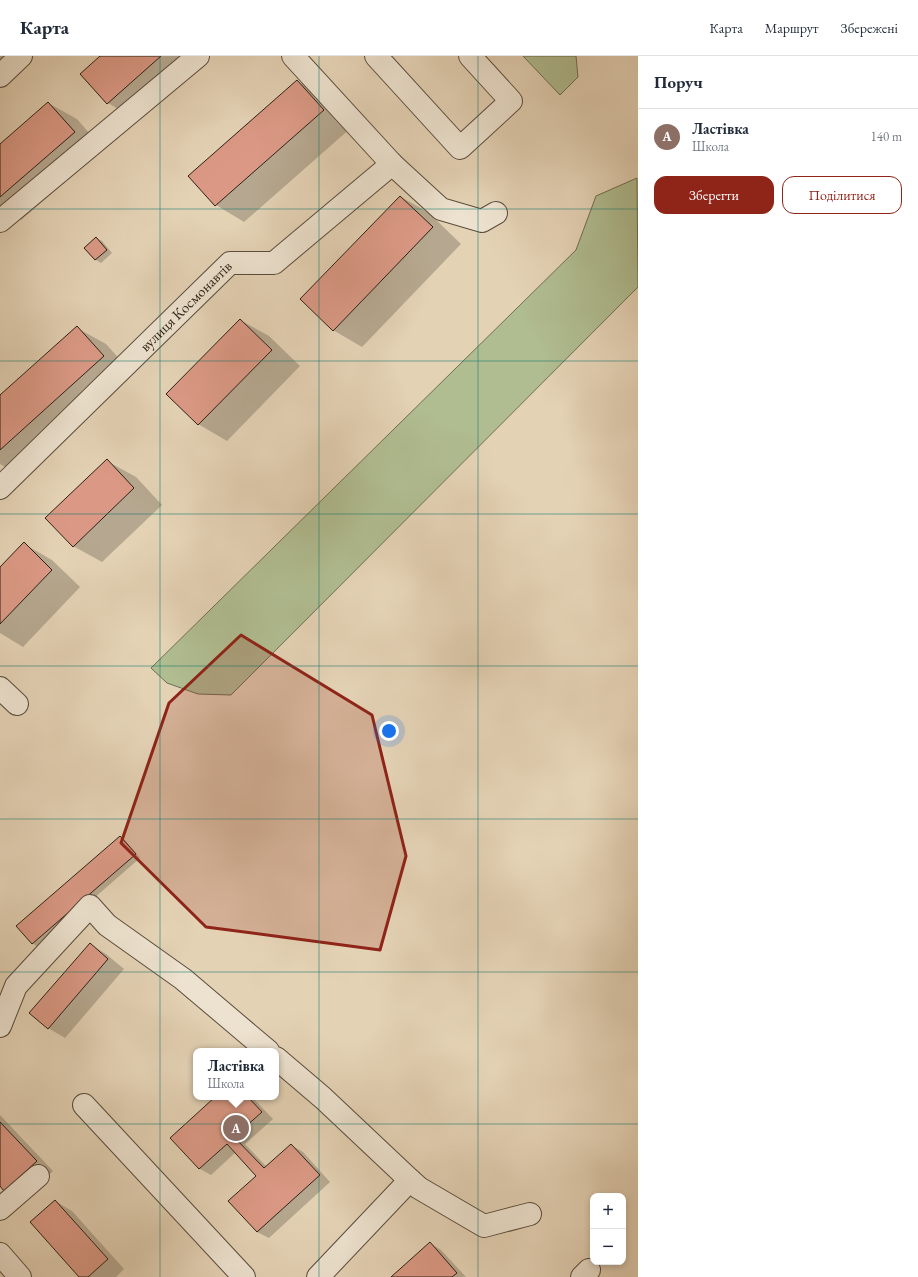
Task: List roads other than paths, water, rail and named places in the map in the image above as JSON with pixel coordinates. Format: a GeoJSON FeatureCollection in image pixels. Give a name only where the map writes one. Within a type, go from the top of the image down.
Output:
{"type":"FeatureCollection","features":[{"type":"Feature","properties":{"kind":"street"},"geometry":{"type":"LineString","coordinates":[[0,76],[21,56]]}},
{"type":"Feature","properties":{"kind":"street"},"geometry":{"type":"LineString","coordinates":[[0,221],[198,56]]}},
{"type":"Feature","properties":{"kind":"street"},"geometry":{"type":"LineString","coordinates":[[292,56],[392,164],[441,209],[482,221],[496,213]]}},
{"type":"Feature","properties":{"kind":"street"},"geometry":{"type":"LineString","coordinates":[[376,56],[460,148],[511,101],[470,56]]}},
{"type":"Feature","properties":{"kind":"street","name":"вулиця Космонавтів"},"geometry":{"type":"LineString","coordinates":[[0,488],[230,263],[274,262],[392,164]]}},
{"type":"Feature","properties":{"kind":"street"},"geometry":{"type":"LineString","coordinates":[[0,688],[17,704]]}},
{"type":"Feature","properties":{"kind":"street"},"geometry":{"type":"LineString","coordinates":[[0,1026],[16,986],[90,906],[108,924],[182,979],[264,1048]]}},
{"type":"Feature","properties":{"kind":"street"},"geometry":{"type":"LineString","coordinates":[[279,1061],[323,1098],[419,1188],[484,1226],[530,1214]]}},
{"type":"Feature","properties":{"kind":"street"},"geometry":{"type":"LineString","coordinates":[[84,1105],[244,1277]]}},
{"type":"Feature","properties":{"kind":"street"},"geometry":{"type":"LineString","coordinates":[[0,1209],[38,1176]]}},
{"type":"Feature","properties":{"kind":"street"},"geometry":{"type":"LineString","coordinates":[[318,1277],[410,1180]]}},
{"type":"Feature","properties":{"kind":"place","name":"Ластівка"},"geometry":{"type":"Point","coordinates":[236,1128]}}]}
